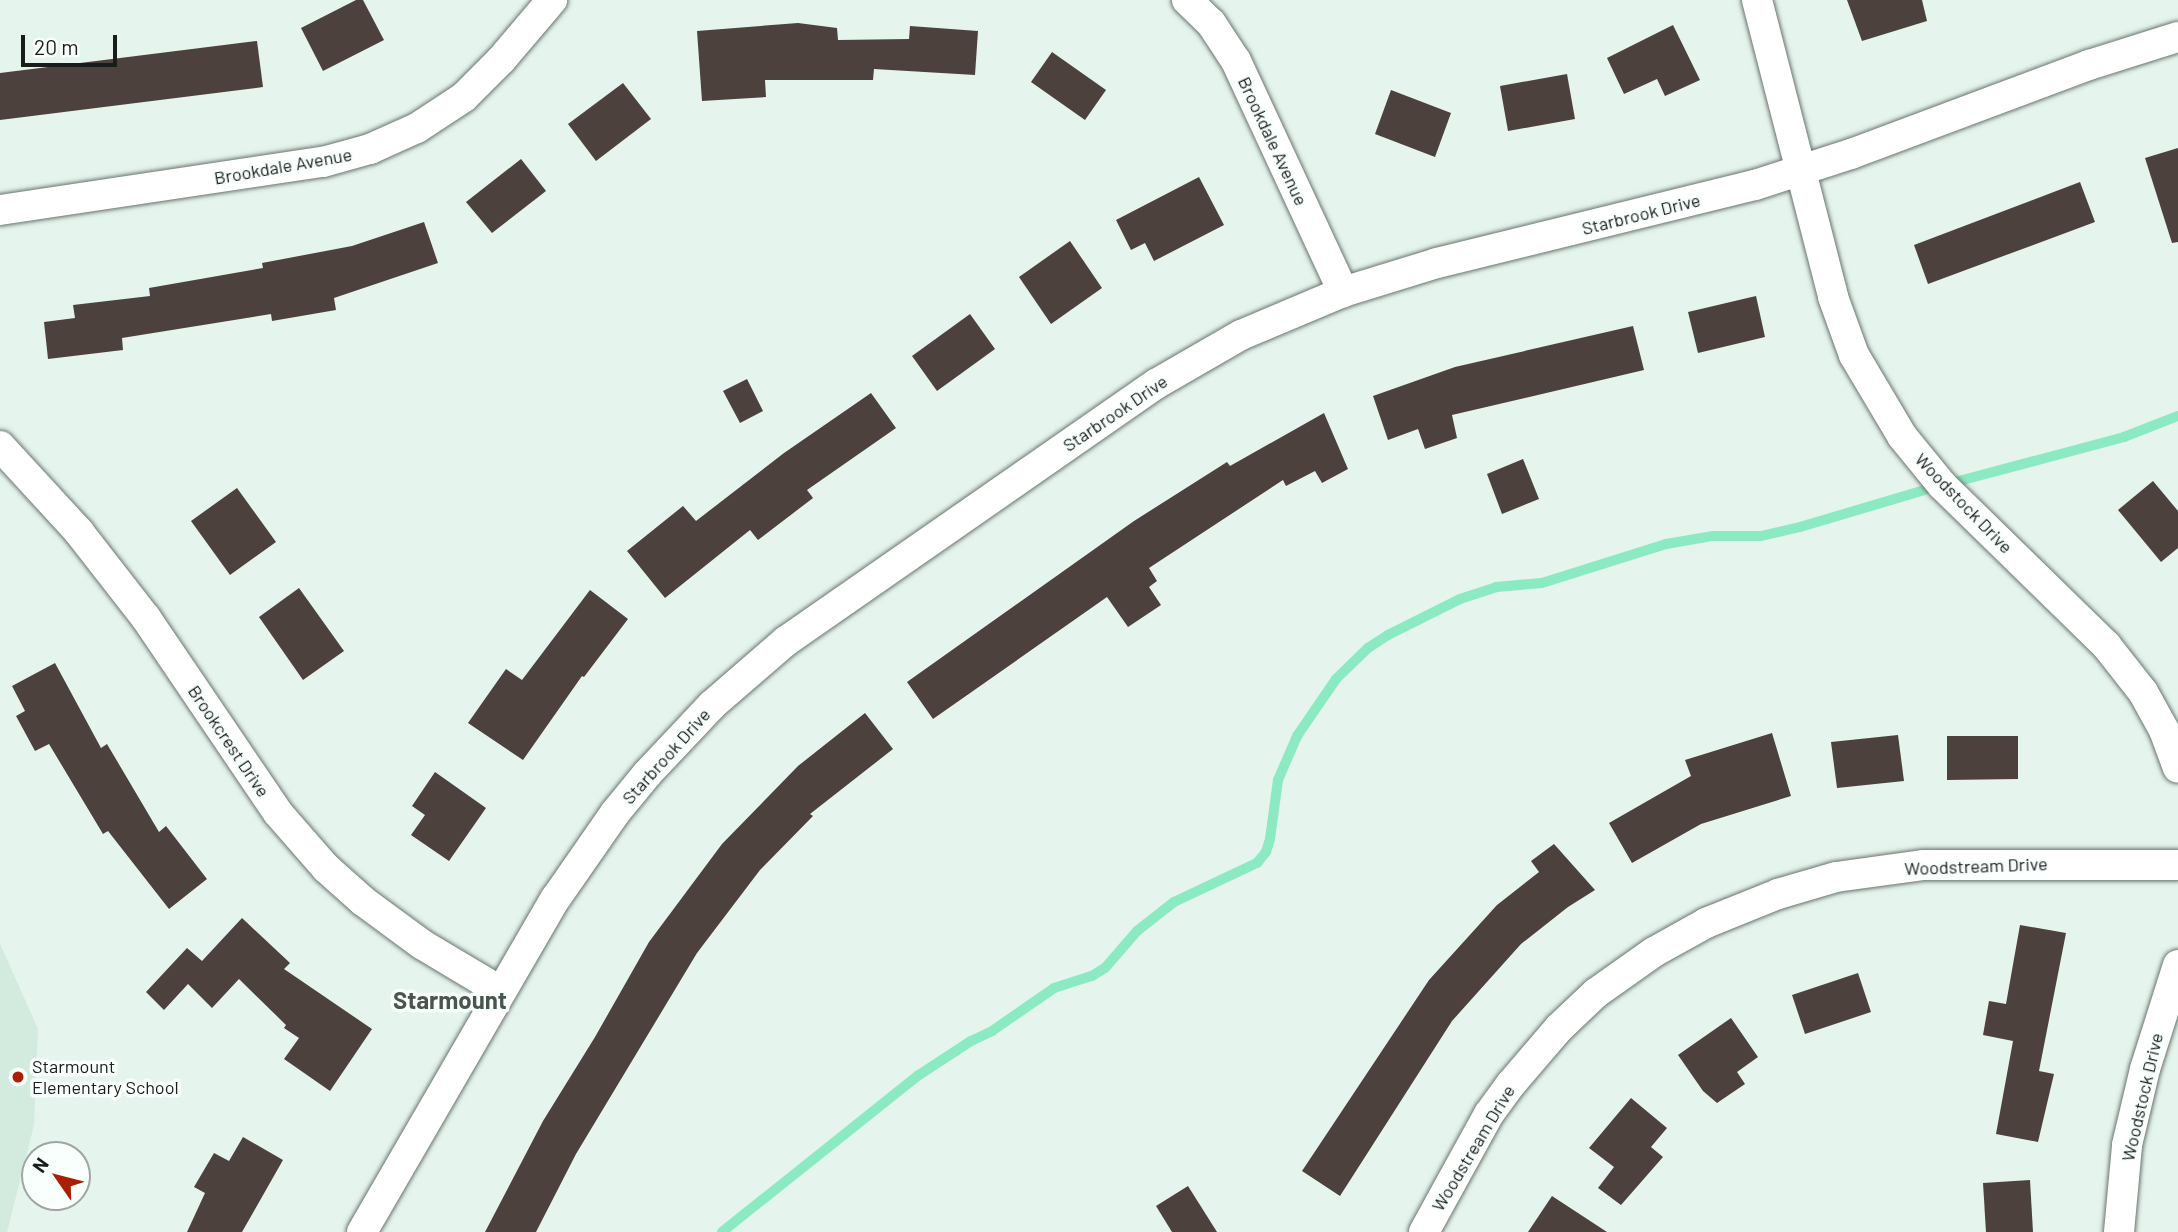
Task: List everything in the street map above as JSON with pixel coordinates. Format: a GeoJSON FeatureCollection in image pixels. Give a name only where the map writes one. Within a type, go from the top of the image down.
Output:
{"type":"FeatureCollection","features":[{"type":"Feature","properties":{"kind":"street","name":"Brookdale Avenue"},"geometry":{"type":"LineString","coordinates":[[0,210],[323,162],[370,149],[417,128],[464,97],[501,60],[552,0]]}},
{"type":"Feature","properties":{"kind":"street","name":"Brookdale Avenue"},"geometry":{"type":"LineString","coordinates":[[1187,0],[1211,23],[1236,61],[1343,292]]}},
{"type":"Feature","properties":{"kind":"street","name":"Woodstock Drive"},"geometry":{"type":"LineString","coordinates":[[1757,0],[1833,297],[1854,355],[1884,408],[1942,485],[2106,645],[2143,692],[2164,730],[2178,768]]}},
{"type":"Feature","properties":{"kind":"street","name":"Starbrook Drive"},"geometry":{"type":"LineString","coordinates":[[362,1232],[556,898],[647,774],[712,705],[786,641],[1156,384],[1241,335],[1343,292],[1437,263],[1625,219],[1799,171],[2089,65],[2178,37]]}},
{"type":"Feature","properties":{"kind":"street","name":"Brookcrest Drive"},"geometry":{"type":"LineString","coordinates":[[0,446],[79,532],[146,618],[278,813],[326,868],[363,901],[423,945],[500,991]]}},
{"type":"Feature","properties":{"kind":"street","name":"Woodstream Drive"},"geometry":{"type":"LineString","coordinates":[[1424,1232],[1489,1114],[1559,1028],[1596,993],[1654,952],[1706,923],[1778,894],[1836,877],[1924,865],[2178,865]]}},
{"type":"Feature","properties":{"kind":"street","name":"Woodstock Drive"},"geometry":{"type":"LineString","coordinates":[[2119,1232],[2127,1145],[2145,1069],[2178,965]]}},
{"type":"Feature","properties":{"kind":"shaded area","name":"Starmount Elementary School"},"geometry":{"type":"Polygon","coordinates":[[[0,944],[38,1029],[34,1125],[30,1141],[21,1141],[21,1177],[7,1232],[0,1232],[0,944]]]}},
{"type":"Feature","properties":{"kind":"building"},"geometry":{"type":"Polygon","coordinates":[[[356,0],[363,0],[384,40],[323,71],[301,28],[356,0]]]}},
{"type":"Feature","properties":{"kind":"building"},"geometry":{"type":"Polygon","coordinates":[[[1847,0],[1922,0],[1927,21],[1862,41],[1847,0]]]}},
{"type":"Feature","properties":{"kind":"building"},"geometry":{"type":"Polygon","coordinates":[[[798,23],[837,28],[838,40],[909,39],[910,26],[978,31],[975,75],[874,69],[873,80],[765,80],[766,97],[702,101],[697,31],[798,23]]]}},
{"type":"Feature","properties":{"kind":"building"},"geometry":{"type":"Polygon","coordinates":[[[1673,25],[1700,80],[1665,96],[1657,79],[1624,94],[1607,58],[1673,25]]]}},
{"type":"Feature","properties":{"kind":"building"},"geometry":{"type":"Polygon","coordinates":[[[257,41],[263,87],[0,120],[0,73],[257,41]]]}},
{"type":"Feature","properties":{"kind":"building"},"geometry":{"type":"Polygon","coordinates":[[[1052,52],[1106,90],[1085,120],[1031,82],[1052,52]]]}},
{"type":"Feature","properties":{"kind":"building"},"geometry":{"type":"Polygon","coordinates":[[[1567,74],[1575,119],[1508,131],[1500,86],[1567,74]]]}},
{"type":"Feature","properties":{"kind":"building"},"geometry":{"type":"Polygon","coordinates":[[[623,83],[651,119],[596,161],[568,124],[623,83]]]}},
{"type":"Feature","properties":{"kind":"building"},"geometry":{"type":"Polygon","coordinates":[[[1391,90],[1451,113],[1435,157],[1375,134],[1391,90]]]}},
{"type":"Feature","properties":{"kind":"building"},"geometry":{"type":"Polygon","coordinates":[[[2178,148],[2178,242],[2172,243],[2145,158],[2178,148]]]}},
{"type":"Feature","properties":{"kind":"building"},"geometry":{"type":"Polygon","coordinates":[[[521,159],[546,191],[492,233],[466,202],[521,159]]]}},
{"type":"Feature","properties":{"kind":"building"},"geometry":{"type":"Polygon","coordinates":[[[1199,177],[1224,225],[1154,261],[1145,243],[1131,250],[1116,220],[1199,177]]]}},
{"type":"Feature","properties":{"kind":"building"},"geometry":{"type":"Polygon","coordinates":[[[2080,182],[2095,222],[1928,284],[1914,245],[2080,182]]]}},
{"type":"Feature","properties":{"kind":"building"},"geometry":{"type":"Polygon","coordinates":[[[424,222],[438,263],[334,298],[336,310],[272,321],[271,314],[122,338],[123,350],[48,359],[44,322],[75,318],[73,305],[150,296],[149,288],[263,268],[262,263],[352,246],[424,222]]]}},
{"type":"Feature","properties":{"kind":"building"},"geometry":{"type":"Polygon","coordinates":[[[1070,241],[1102,288],[1051,324],[1019,277],[1070,241]]]}},
{"type":"Feature","properties":{"kind":"building"},"geometry":{"type":"Polygon","coordinates":[[[1756,296],[1765,337],[1698,353],[1688,312],[1756,296]]]}},
{"type":"Feature","properties":{"kind":"building"},"geometry":{"type":"Polygon","coordinates":[[[970,314],[995,349],[937,391],[912,356],[970,314]]]}},
{"type":"Feature","properties":{"kind":"building"},"geometry":{"type":"Polygon","coordinates":[[[1633,326],[1644,370],[1452,415],[1457,438],[1425,449],[1418,429],[1388,440],[1373,396],[1455,367],[1633,326]]]}},
{"type":"Feature","properties":{"kind":"building"},"geometry":{"type":"Polygon","coordinates":[[[747,379],[763,411],[740,423],[723,391],[747,379]]]}},
{"type":"Feature","properties":{"kind":"building"},"geometry":{"type":"Polygon","coordinates":[[[871,393],[896,428],[807,490],[813,498],[758,540],[750,530],[665,598],[627,551],[683,506],[696,521],[784,453],[871,393]]]}},
{"type":"Feature","properties":{"kind":"building"},"geometry":{"type":"Polygon","coordinates":[[[1324,413],[1348,469],[1322,483],[1315,471],[1286,486],[1283,480],[1149,568],[1157,581],[1149,587],[1161,605],[1128,627],[1107,597],[933,719],[907,682],[1134,521],[1227,462],[1230,466],[1324,413]]]}},
{"type":"Feature","properties":{"kind":"building"},"geometry":{"type":"Polygon","coordinates":[[[1523,459],[1539,499],[1502,514],[1487,474],[1523,459]]]}},
{"type":"Feature","properties":{"kind":"building"},"geometry":{"type":"Polygon","coordinates":[[[2153,481],[2178,511],[2178,548],[2161,562],[2118,510],[2153,481]]]}},
{"type":"Feature","properties":{"kind":"building"},"geometry":{"type":"Polygon","coordinates":[[[237,488],[276,542],[230,575],[191,521],[237,488]]]}},
{"type":"Feature","properties":{"kind":"building"},"geometry":{"type":"Polygon","coordinates":[[[299,588],[344,651],[303,680],[259,617],[299,588]]]}},
{"type":"Feature","properties":{"kind":"building"},"geometry":{"type":"Polygon","coordinates":[[[590,590],[628,619],[584,677],[582,676],[523,760],[468,723],[506,669],[522,680],[590,590]]]}},
{"type":"Feature","properties":{"kind":"building"},"geometry":{"type":"Polygon","coordinates":[[[55,663],[101,748],[107,744],[159,832],[166,826],[207,879],[169,909],[108,831],[103,834],[49,744],[35,751],[16,716],[25,711],[12,686],[55,663]]]}},
{"type":"Feature","properties":{"kind":"building"},"geometry":{"type":"Polygon","coordinates":[[[865,713],[893,749],[810,814],[813,816],[760,870],[697,953],[576,1154],[536,1232],[485,1232],[543,1121],[649,942],[722,844],[798,766],[865,713]]]}},
{"type":"Feature","properties":{"kind":"building"},"geometry":{"type":"Polygon","coordinates":[[[1772,733],[1791,796],[1701,824],[1632,863],[1609,823],[1691,776],[1685,760],[1772,733]]]}},
{"type":"Feature","properties":{"kind":"building"},"geometry":{"type":"Polygon","coordinates":[[[1898,735],[1904,781],[1837,788],[1831,742],[1898,735]]]}},
{"type":"Feature","properties":{"kind":"building"},"geometry":{"type":"Polygon","coordinates":[[[1947,736],[2018,736],[2018,779],[1947,780],[1947,736]]]}},
{"type":"Feature","properties":{"kind":"building"},"geometry":{"type":"Polygon","coordinates":[[[435,772],[486,808],[449,861],[411,835],[425,815],[412,806],[435,772]]]}},
{"type":"Feature","properties":{"kind":"building"},"geometry":{"type":"Polygon","coordinates":[[[1554,844],[1595,890],[1568,907],[1521,944],[1452,1021],[1340,1196],[1302,1171],[1429,980],[1497,905],[1539,872],[1531,861],[1554,844]]]}},
{"type":"Feature","properties":{"kind":"building"},"geometry":{"type":"Polygon","coordinates":[[[242,918],[290,963],[284,969],[372,1029],[330,1091],[284,1059],[299,1038],[284,1028],[286,1025],[239,979],[212,1008],[188,984],[164,1010],[146,992],[187,948],[202,961],[242,918]]]}},
{"type":"Feature","properties":{"kind":"building"},"geometry":{"type":"Polygon","coordinates":[[[2020,925],[2066,933],[2039,1071],[2054,1074],[2038,1142],[1996,1134],[2013,1041],[1983,1035],[1989,1001],[2006,1004],[2020,925]]]}},
{"type":"Feature","properties":{"kind":"building"},"geometry":{"type":"Polygon","coordinates":[[[1858,973],[1871,1012],[1805,1034],[1792,995],[1858,973]]]}},
{"type":"Feature","properties":{"kind":"building"},"geometry":{"type":"Polygon","coordinates":[[[1731,1018],[1758,1057],[1737,1072],[1745,1084],[1717,1103],[1703,1091],[1678,1055],[1731,1018]]]}},
{"type":"Feature","properties":{"kind":"building"},"geometry":{"type":"Polygon","coordinates":[[[1631,1098],[1667,1128],[1651,1147],[1663,1157],[1621,1205],[1598,1188],[1614,1167],[1589,1148],[1631,1098]]]}},
{"type":"Feature","properties":{"kind":"building"},"geometry":{"type":"Polygon","coordinates":[[[243,1137],[283,1160],[242,1232],[187,1232],[205,1193],[194,1187],[214,1153],[229,1161],[243,1137]]]}},
{"type":"Feature","properties":{"kind":"building"},"geometry":{"type":"Polygon","coordinates":[[[2030,1180],[2033,1232],[1986,1232],[1983,1183],[2030,1180]]]}},
{"type":"Feature","properties":{"kind":"building"},"geometry":{"type":"Polygon","coordinates":[[[1188,1186],[1217,1232],[1172,1232],[1156,1206],[1188,1186]]]}},
{"type":"Feature","properties":{"kind":"building"},"geometry":{"type":"Polygon","coordinates":[[[1552,1196],[1607,1232],[1528,1232],[1552,1196]]]}},
{"type":"Feature","properties":{"kind":"waterway"},"geometry":{"type":"LineString","coordinates":[[1959,481],[2124,437],[2178,416]]}},
{"type":"Feature","properties":{"kind":"waterway"},"geometry":{"type":"LineString","coordinates":[[722,1232],[919,1075],[971,1041],[992,1031],[1054,988],[1092,976],[1105,968],[1137,931],[1174,902],[1257,863],[1266,852],[1278,780],[1297,736],[1336,679],[1368,648],[1388,635],[1460,599],[1496,587],[1542,583],[1666,544],[1713,536],[1761,536],[1925,490]]}},
{"type":"Feature","properties":{"kind":"place","name":"Starmount Elementary School"},"geometry":{"type":"Point","coordinates":[18,1077]}},
{"type":"Feature","properties":{"kind":"district","name":"Starmount"},"geometry":{"type":"Point","coordinates":[450,1000]}}]}
